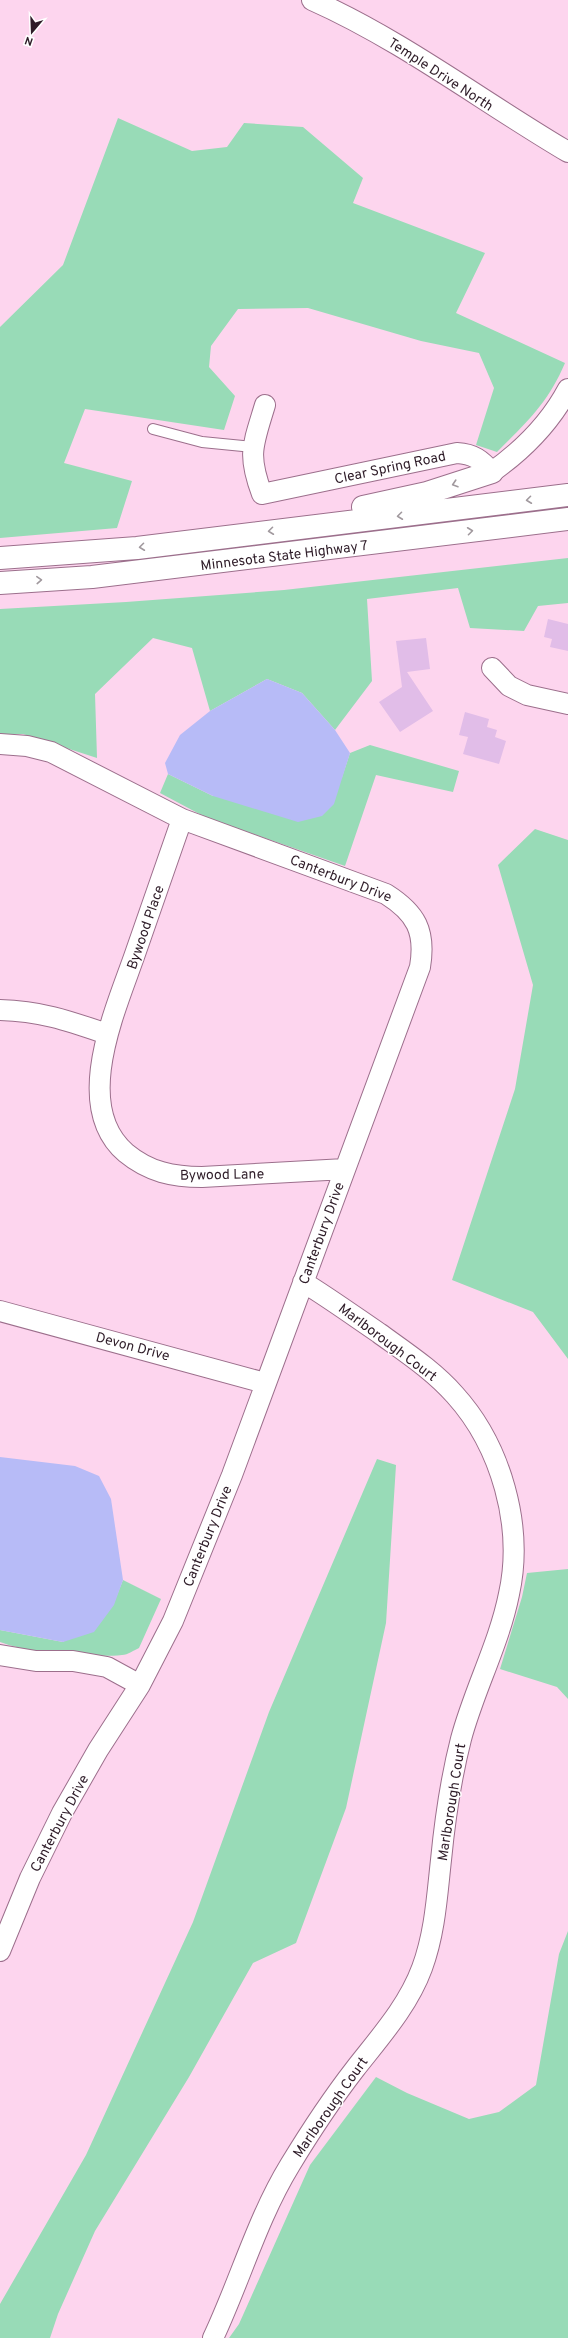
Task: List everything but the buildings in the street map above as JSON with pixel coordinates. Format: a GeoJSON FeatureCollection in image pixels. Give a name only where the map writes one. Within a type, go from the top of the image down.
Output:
{"type":"FeatureCollection","features":[{"type":"Feature","properties":{"kind":"main road"},"geometry":{"type":"LineString","coordinates":[[295,528],[312,517],[427,493],[492,472]]}},
{"type":"Feature","properties":{"kind":"main road","name":"Minnesota State Highway 7"},"geometry":{"type":"LineString","coordinates":[[0,558],[93,553],[568,495]]}},
{"type":"Feature","properties":{"kind":"main road","name":"Minnesota State Highway 7"},"geometry":{"type":"LineString","coordinates":[[0,583],[92,578],[568,519]]}},
{"type":"Feature","properties":{"kind":"street","name":"Temple Drive North"},"geometry":{"type":"LineString","coordinates":[[320,1],[379,34],[515,121],[568,152]]}},
{"type":"Feature","properties":{"kind":"street"},"geometry":{"type":"LineString","coordinates":[[492,472],[510,460],[545,424],[568,390]]}},
{"type":"Feature","properties":{"kind":"street","name":"Clear Spring Road"},"geometry":{"type":"LineString","coordinates":[[265,406],[253,448],[252,461],[262,494],[457,453],[468,453],[478,457],[492,472]]}},
{"type":"Feature","properties":{"kind":"street"},"geometry":{"type":"LineString","coordinates":[[492,668],[510,686],[527,695],[568,704]]}},
{"type":"Feature","properties":{"kind":"street","name":"Canterbury Drive"},"geometry":{"type":"LineString","coordinates":[[0,744],[27,746],[51,752],[182,819],[386,894],[402,904],[413,917],[421,932],[423,950],[420,967],[232,1475],[173,1621],[140,1685],[98,1750],[62,1813],[30,1878],[0,1950]]}},
{"type":"Feature","properties":{"kind":"street","name":"Bywood Place"},"geometry":{"type":"LineString","coordinates":[[107,1034],[182,819]]}},
{"type":"Feature","properties":{"kind":"street"},"geometry":{"type":"LineString","coordinates":[[0,1010],[26,1011],[54,1016],[107,1034]]}},
{"type":"Feature","properties":{"kind":"street","name":"Bywood Lane"},"geometry":{"type":"LineString","coordinates":[[107,1034],[99,1082],[100,1104],[106,1128],[120,1148],[139,1164],[160,1173],[184,1177],[345,1169]]}},
{"type":"Feature","properties":{"kind":"street","name":"Marlborough Court"},"geometry":{"type":"LineString","coordinates":[[213,2338],[230,2304],[260,2223],[287,2168],[319,2117],[402,2009],[422,1969],[433,1927],[449,1798],[461,1738],[499,1632],[511,1585],[513,1550],[510,1508],[498,1468],[480,1430],[455,1395],[425,1367],[303,1282]]}},
{"type":"Feature","properties":{"kind":"street","name":"Devon Drive"},"geometry":{"type":"LineString","coordinates":[[0,1311],[265,1383]]}},
{"type":"Feature","properties":{"kind":"street"},"geometry":{"type":"LineString","coordinates":[[0,1655],[36,1661],[73,1661],[107,1667],[140,1685]]}},
{"type":"Feature","properties":{"kind":"lane"},"geometry":{"type":"LineString","coordinates":[[153,429],[202,442],[253,448]]}},
{"type":"Feature","properties":{"kind":"green space"},"geometry":{"type":"Polygon","coordinates":[[[118,118],[192,151],[227,147],[244,123],[303,127],[363,178],[353,203],[485,253],[456,313],[565,363],[544,401],[497,452],[476,445],[494,388],[479,353],[421,341],[308,308],[238,309],[211,346],[209,367],[235,396],[224,430],[85,409],[64,463],[132,481],[117,528],[0,538],[0,327],[63,265],[118,118]]]}},
{"type":"Feature","properties":{"kind":"green space"},"geometry":{"type":"Polygon","coordinates":[[[568,558],[568,603],[538,606],[524,631],[470,628],[458,588],[367,599],[372,681],[335,730],[302,693],[267,679],[210,711],[192,648],[153,638],[95,694],[97,758],[23,734],[0,735],[0,609],[126,602],[284,590],[568,558]]]}},
{"type":"Feature","properties":{"kind":"green space"},"geometry":{"type":"Polygon","coordinates":[[[370,745],[459,771],[453,792],[376,775],[345,866],[207,818],[160,793],[168,774],[213,796],[342,777],[350,753],[370,745]]]}},
{"type":"Feature","properties":{"kind":"green space"},"geometry":{"type":"Polygon","coordinates":[[[535,829],[568,840],[568,1359],[533,1312],[452,1280],[515,1089],[533,985],[498,865],[535,829]]]}},
{"type":"Feature","properties":{"kind":"green space"},"geometry":{"type":"Polygon","coordinates":[[[377,1459],[396,1465],[386,1623],[346,1808],[296,1943],[253,1963],[189,2077],[95,2231],[58,2314],[50,2338],[0,2338],[0,2304],[86,2155],[193,1922],[269,1712],[377,1459]]]}},
{"type":"Feature","properties":{"kind":"green space"},"geometry":{"type":"Polygon","coordinates":[[[568,1569],[568,1699],[557,1687],[500,1669],[522,1597],[527,1573],[568,1569]]]}},
{"type":"Feature","properties":{"kind":"green space"},"geometry":{"type":"Polygon","coordinates":[[[123,1580],[161,1599],[139,1648],[124,1655],[95,1656],[43,1652],[0,1642],[0,1630],[63,1642],[113,1605],[123,1580]]]}},
{"type":"Feature","properties":{"kind":"green space"},"geometry":{"type":"Polygon","coordinates":[[[568,1931],[568,2338],[229,2338],[239,2324],[310,2165],[376,2077],[407,2093],[469,2119],[499,2112],[536,2085],[559,1954],[568,1931]]]}},
{"type":"Feature","properties":{"kind":"water"},"geometry":{"type":"Polygon","coordinates":[[[267,679],[302,693],[335,730],[350,753],[334,804],[322,816],[298,822],[213,796],[168,774],[165,763],[180,735],[210,711],[267,679]]]}},
{"type":"Feature","properties":{"kind":"water"},"geometry":{"type":"Polygon","coordinates":[[[0,1457],[75,1466],[99,1476],[111,1499],[123,1580],[114,1605],[94,1632],[63,1642],[0,1630],[0,1457]]]}}]}
